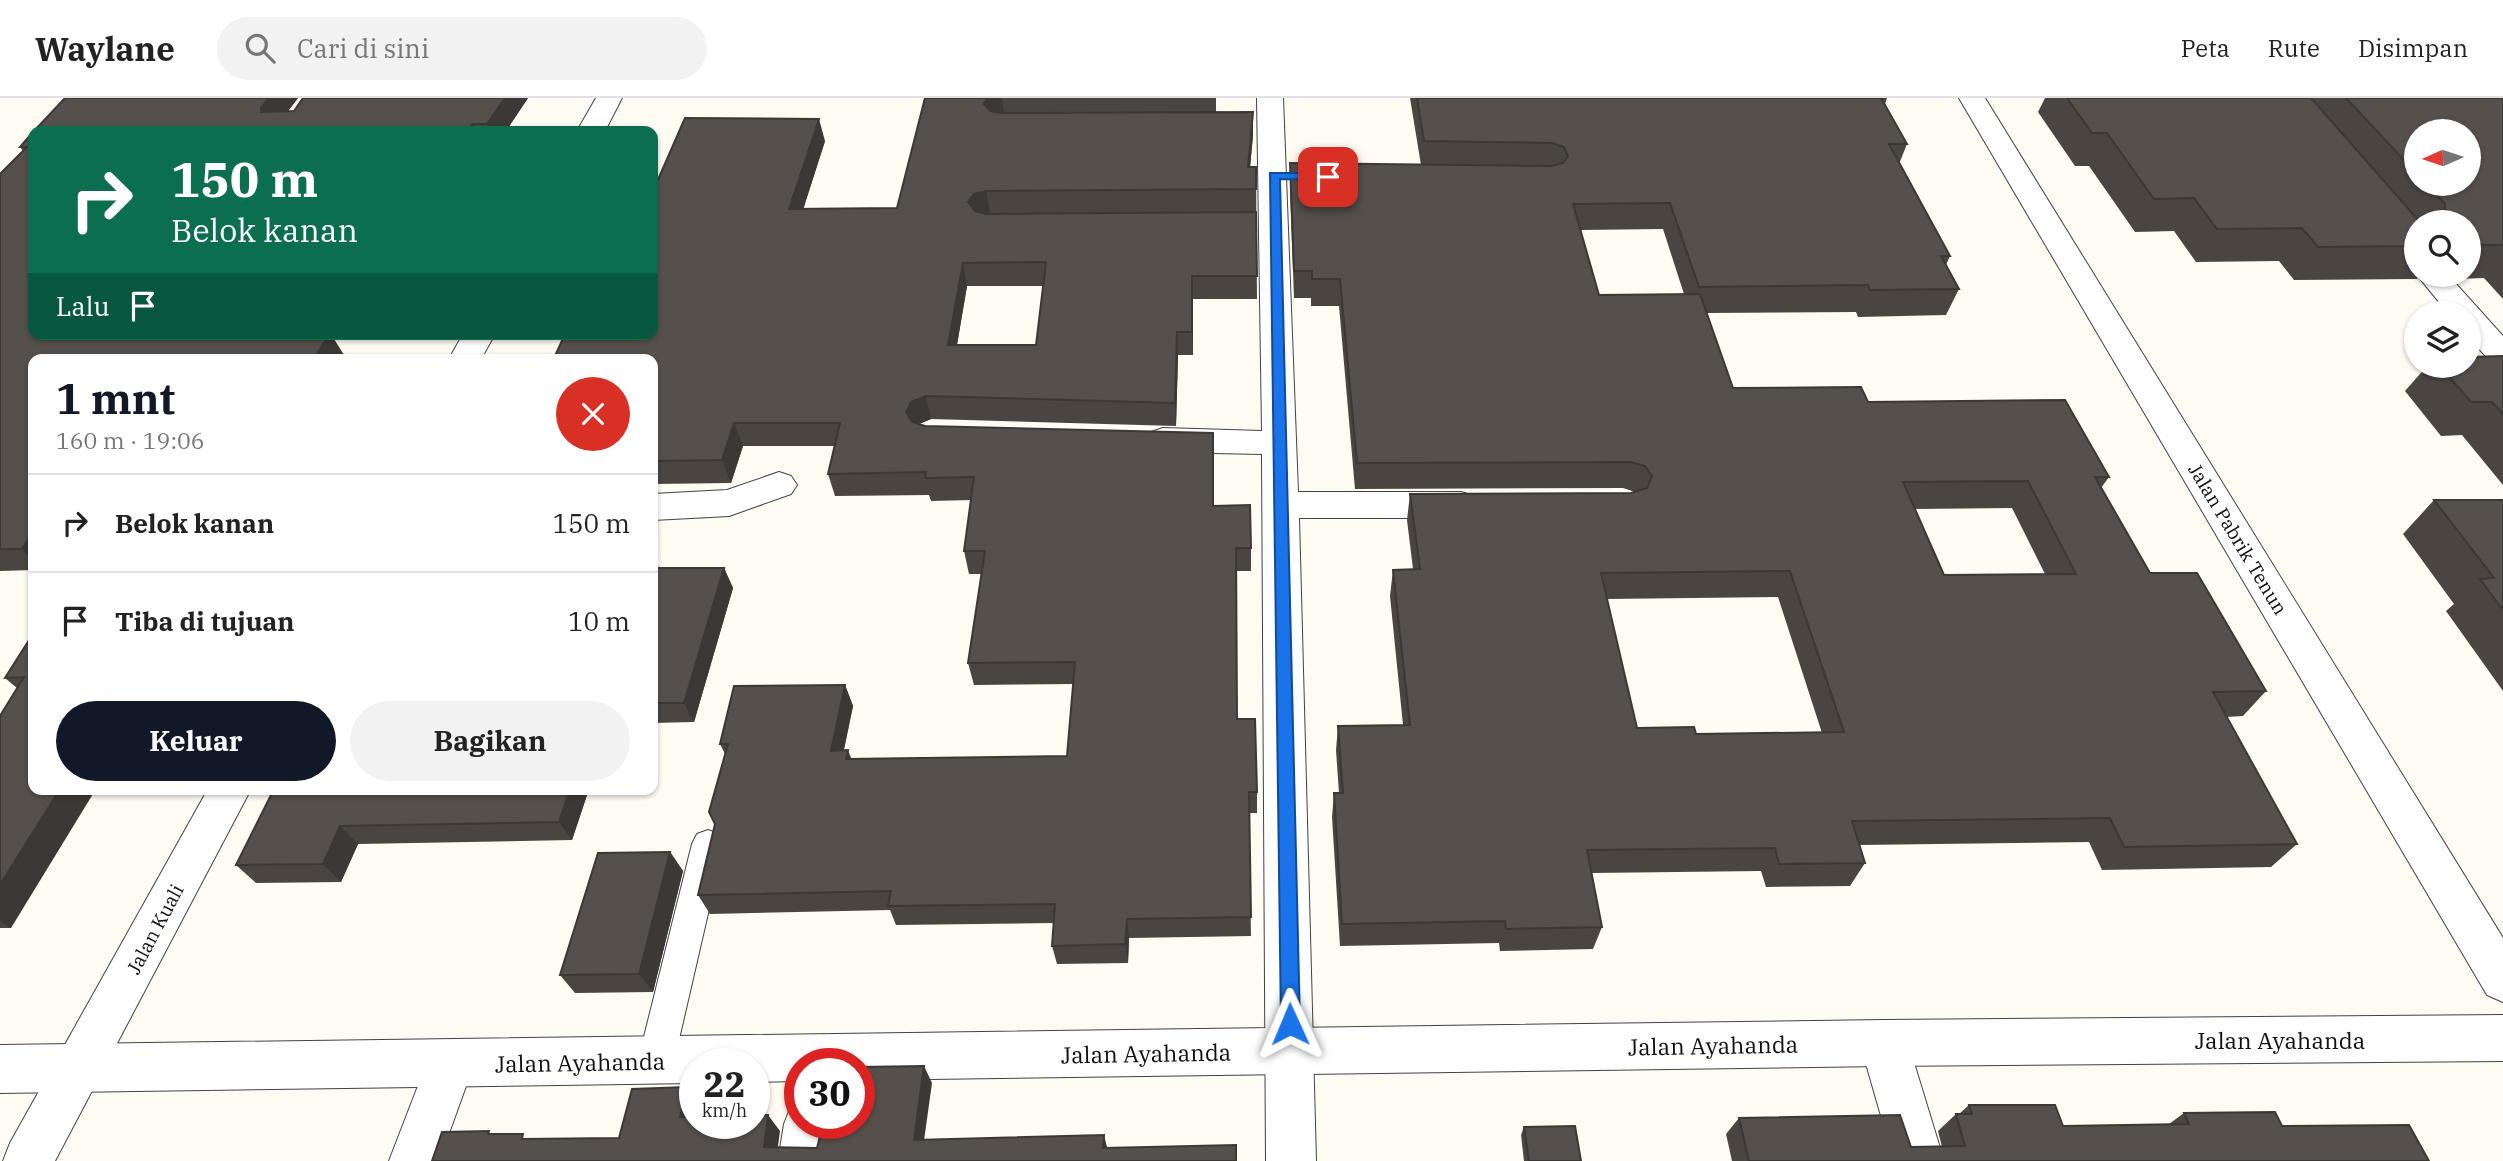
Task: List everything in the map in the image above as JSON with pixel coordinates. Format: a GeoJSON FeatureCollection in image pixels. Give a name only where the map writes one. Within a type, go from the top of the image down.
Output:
{"type":"FeatureCollection","features":[{"type":"Feature","properties":{"kind":"street"},"geometry":{"type":"LineString","coordinates":[[594,126],[609,98]]}},
{"type":"Feature","properties":{"kind":"street","name":"Jalan Pabrik Tenun"},"geometry":{"type":"LineString","coordinates":[[1972,98],[2503,980]]}},
{"type":"Feature","properties":{"kind":"street"},"geometry":{"type":"LineString","coordinates":[[1262,115],[1287,176],[1261,223],[1280,443],[1291,1051],[1290,1161]]}},
{"type":"Feature","properties":{"kind":"street"},"geometry":{"type":"LineString","coordinates":[[2442,287],[2455,301]]}},
{"type":"Feature","properties":{"kind":"street"},"geometry":{"type":"LineString","coordinates":[[2481,331],[2503,356]]}},
{"type":"Feature","properties":{"kind":"street"},"geometry":{"type":"LineString","coordinates":[[1126,439],[1280,443]]}},
{"type":"Feature","properties":{"kind":"street"},"geometry":{"type":"LineString","coordinates":[[658,507],[729,503],[779,485]]}},
{"type":"Feature","properties":{"kind":"street"},"geometry":{"type":"LineString","coordinates":[[1281,505],[1500,505]]}},
{"type":"Feature","properties":{"kind":"street","name":"Jalan Kuali"},"geometry":{"type":"LineString","coordinates":[[28,1161],[227,795]]}},
{"type":"Feature","properties":{"kind":"street","name":"Jalan Ayahanda"},"geometry":{"type":"LineString","coordinates":[[875,1060],[1884,1043],[2503,1038]]}},
{"type":"Feature","properties":{"kind":"street"},"geometry":{"type":"LineString","coordinates":[[1884,1043],[1919,1161]]}},
{"type":"Feature","properties":{"kind":"street","name":"Jalan Ayahanda"},"geometry":{"type":"LineString","coordinates":[[0,1069],[784,1061]]}},
{"type":"Feature","properties":{"kind":"street"},"geometry":{"type":"LineString","coordinates":[[414,1161],[450,1064]]}},
{"type":"Feature","properties":{"kind":"street"},"geometry":{"type":"LineString","coordinates":[[803,1161],[807,1139]]}},
{"type":"Feature","properties":{"kind":"lane"},"geometry":{"type":"LineString","coordinates":[[656,1061],[708,844]]}},
{"type":"Feature","properties":{"kind":"building"},"geometry":{"type":"Polygon","coordinates":[[[65,98],[269,98],[261,112],[294,111],[303,98],[505,98],[487,124],[471,126],[39,126],[65,98]]]}},
{"type":"Feature","properties":{"kind":"building"},"geometry":{"type":"Polygon","coordinates":[[[925,98],[987,98],[984,104],[990,111],[1001,113],[1253,112],[1248,167],[1256,167],[1256,189],[986,191],[974,194],[968,202],[975,211],[986,214],[1256,212],[1257,276],[1192,276],[1192,332],[1177,332],[1175,403],[926,396],[911,402],[906,412],[912,422],[925,426],[1213,433],[1213,506],[1250,505],[1251,548],[1236,548],[1237,719],[1255,719],[1257,792],[1249,792],[1251,917],[1127,919],[1125,944],[1052,946],[1055,904],[888,906],[891,891],[698,895],[715,824],[709,812],[728,744],[720,744],[734,686],[845,685],[831,751],[848,750],[846,759],[1067,756],[1075,662],[968,663],[985,551],[964,551],[974,477],[925,478],[926,472],[828,474],[840,423],[734,423],[722,460],[658,461],[658,354],[556,354],[562,340],[658,340],[658,180],[685,118],[819,119],[789,209],[897,208],[925,98]],[[1046,262],[963,263],[948,345],[1036,345],[1046,262]]]}},
{"type":"Feature","properties":{"kind":"building"},"geometry":{"type":"Polygon","coordinates":[[[1417,98],[1881,98],[1907,144],[1889,144],[1950,256],[1941,256],[1959,289],[1870,290],[1868,285],[1699,287],[1670,203],[1573,204],[1599,295],[1700,294],[1733,388],[1861,387],[1868,402],[2065,400],[2109,477],[2095,477],[2150,573],[2197,573],[2266,691],[2213,692],[2297,844],[2124,847],[2110,818],[1852,821],[1865,863],[1779,864],[1775,848],[1587,850],[1602,927],[1506,929],[1505,921],[1342,924],[1334,793],[1343,793],[1338,726],[1410,725],[1393,570],[1420,569],[1410,494],[1631,493],[1647,488],[1652,476],[1645,466],[1631,462],[1357,463],[1340,279],[1312,279],[1312,271],[1294,271],[1290,163],[1552,166],[1563,163],[1568,156],[1564,147],[1552,143],[1424,141],[1417,98]],[[2028,481],[1903,482],[1944,575],[2076,574],[2028,481]],[[1790,571],[1601,573],[1637,728],[1694,727],[1696,734],[1844,732],[1790,571]]]}},
{"type":"Feature","properties":{"kind":"building"},"geometry":{"type":"Polygon","coordinates":[[[2067,98],[2311,98],[2409,210],[2404,210],[2404,246],[2318,247],[2302,228],[2217,229],[2194,198],[2154,199],[2107,133],[2092,133],[2067,98]]]}},
{"type":"Feature","properties":{"kind":"building"},"geometry":{"type":"Polygon","coordinates":[[[2346,98],[2503,98],[2503,245],[2481,244],[2481,210],[2445,210],[2445,204],[2437,196],[2482,196],[2482,119],[2404,119],[2404,160],[2346,98]]]}},
{"type":"Feature","properties":{"kind":"building"},"geometry":{"type":"Polygon","coordinates":[[[28,138],[28,340],[325,340],[317,354],[28,354],[28,540],[22,549],[0,549],[0,174],[27,147],[20,147],[28,138]]]}},
{"type":"Feature","properties":{"kind":"building"},"geometry":{"type":"Polygon","coordinates":[[[2503,356],[2503,414],[2492,402],[2471,402],[2450,378],[2481,378],[2481,357],[2503,356]]]}},
{"type":"Feature","properties":{"kind":"building"},"geometry":{"type":"Polygon","coordinates":[[[2434,500],[2503,500],[2503,610],[2480,579],[2494,578],[2434,500]]]}},
{"type":"Feature","properties":{"kind":"building"},"geometry":{"type":"Polygon","coordinates":[[[658,568],[724,568],[684,703],[658,703],[658,568]]]}},
{"type":"Feature","properties":{"kind":"building"},"geometry":{"type":"Polygon","coordinates":[[[28,642],[28,795],[56,795],[0,885],[0,716],[24,677],[5,678],[28,642]]]}},
{"type":"Feature","properties":{"kind":"building"},"geometry":{"type":"Polygon","coordinates":[[[271,795],[568,795],[559,822],[340,826],[323,864],[236,865],[271,795]]]}},
{"type":"Feature","properties":{"kind":"building"},"geometry":{"type":"Polygon","coordinates":[[[670,852],[639,974],[560,975],[598,853],[670,852]]]}},
{"type":"Feature","properties":{"kind":"building"},"geometry":{"type":"Polygon","coordinates":[[[924,1066],[914,1140],[1104,1135],[1103,1148],[1236,1145],[1236,1161],[432,1161],[442,1132],[489,1131],[488,1134],[523,1134],[522,1139],[619,1138],[632,1089],[679,1087],[679,1139],[765,1139],[764,1147],[817,1148],[819,1139],[875,1139],[875,1067],[924,1066]]]}},
{"type":"Feature","properties":{"kind":"building"},"geometry":{"type":"Polygon","coordinates":[[[1969,1105],[2055,1105],[2063,1126],[2189,1124],[2184,1113],[2275,1112],[2282,1126],[2409,1125],[2429,1161],[1749,1161],[1739,1118],[1900,1115],[1911,1147],[1965,1146],[1956,1114],[1972,1114],[1969,1105]]]}},
{"type":"Feature","properties":{"kind":"building"},"geometry":{"type":"Polygon","coordinates":[[[1575,1126],[1581,1161],[1529,1161],[1524,1127],[1575,1126]]]}},
{"type":"Feature","properties":{"kind":"route"},"geometry":{"type":"LineString","coordinates":[[1290,1024],[1274,176],[1328,177]]}}]}
